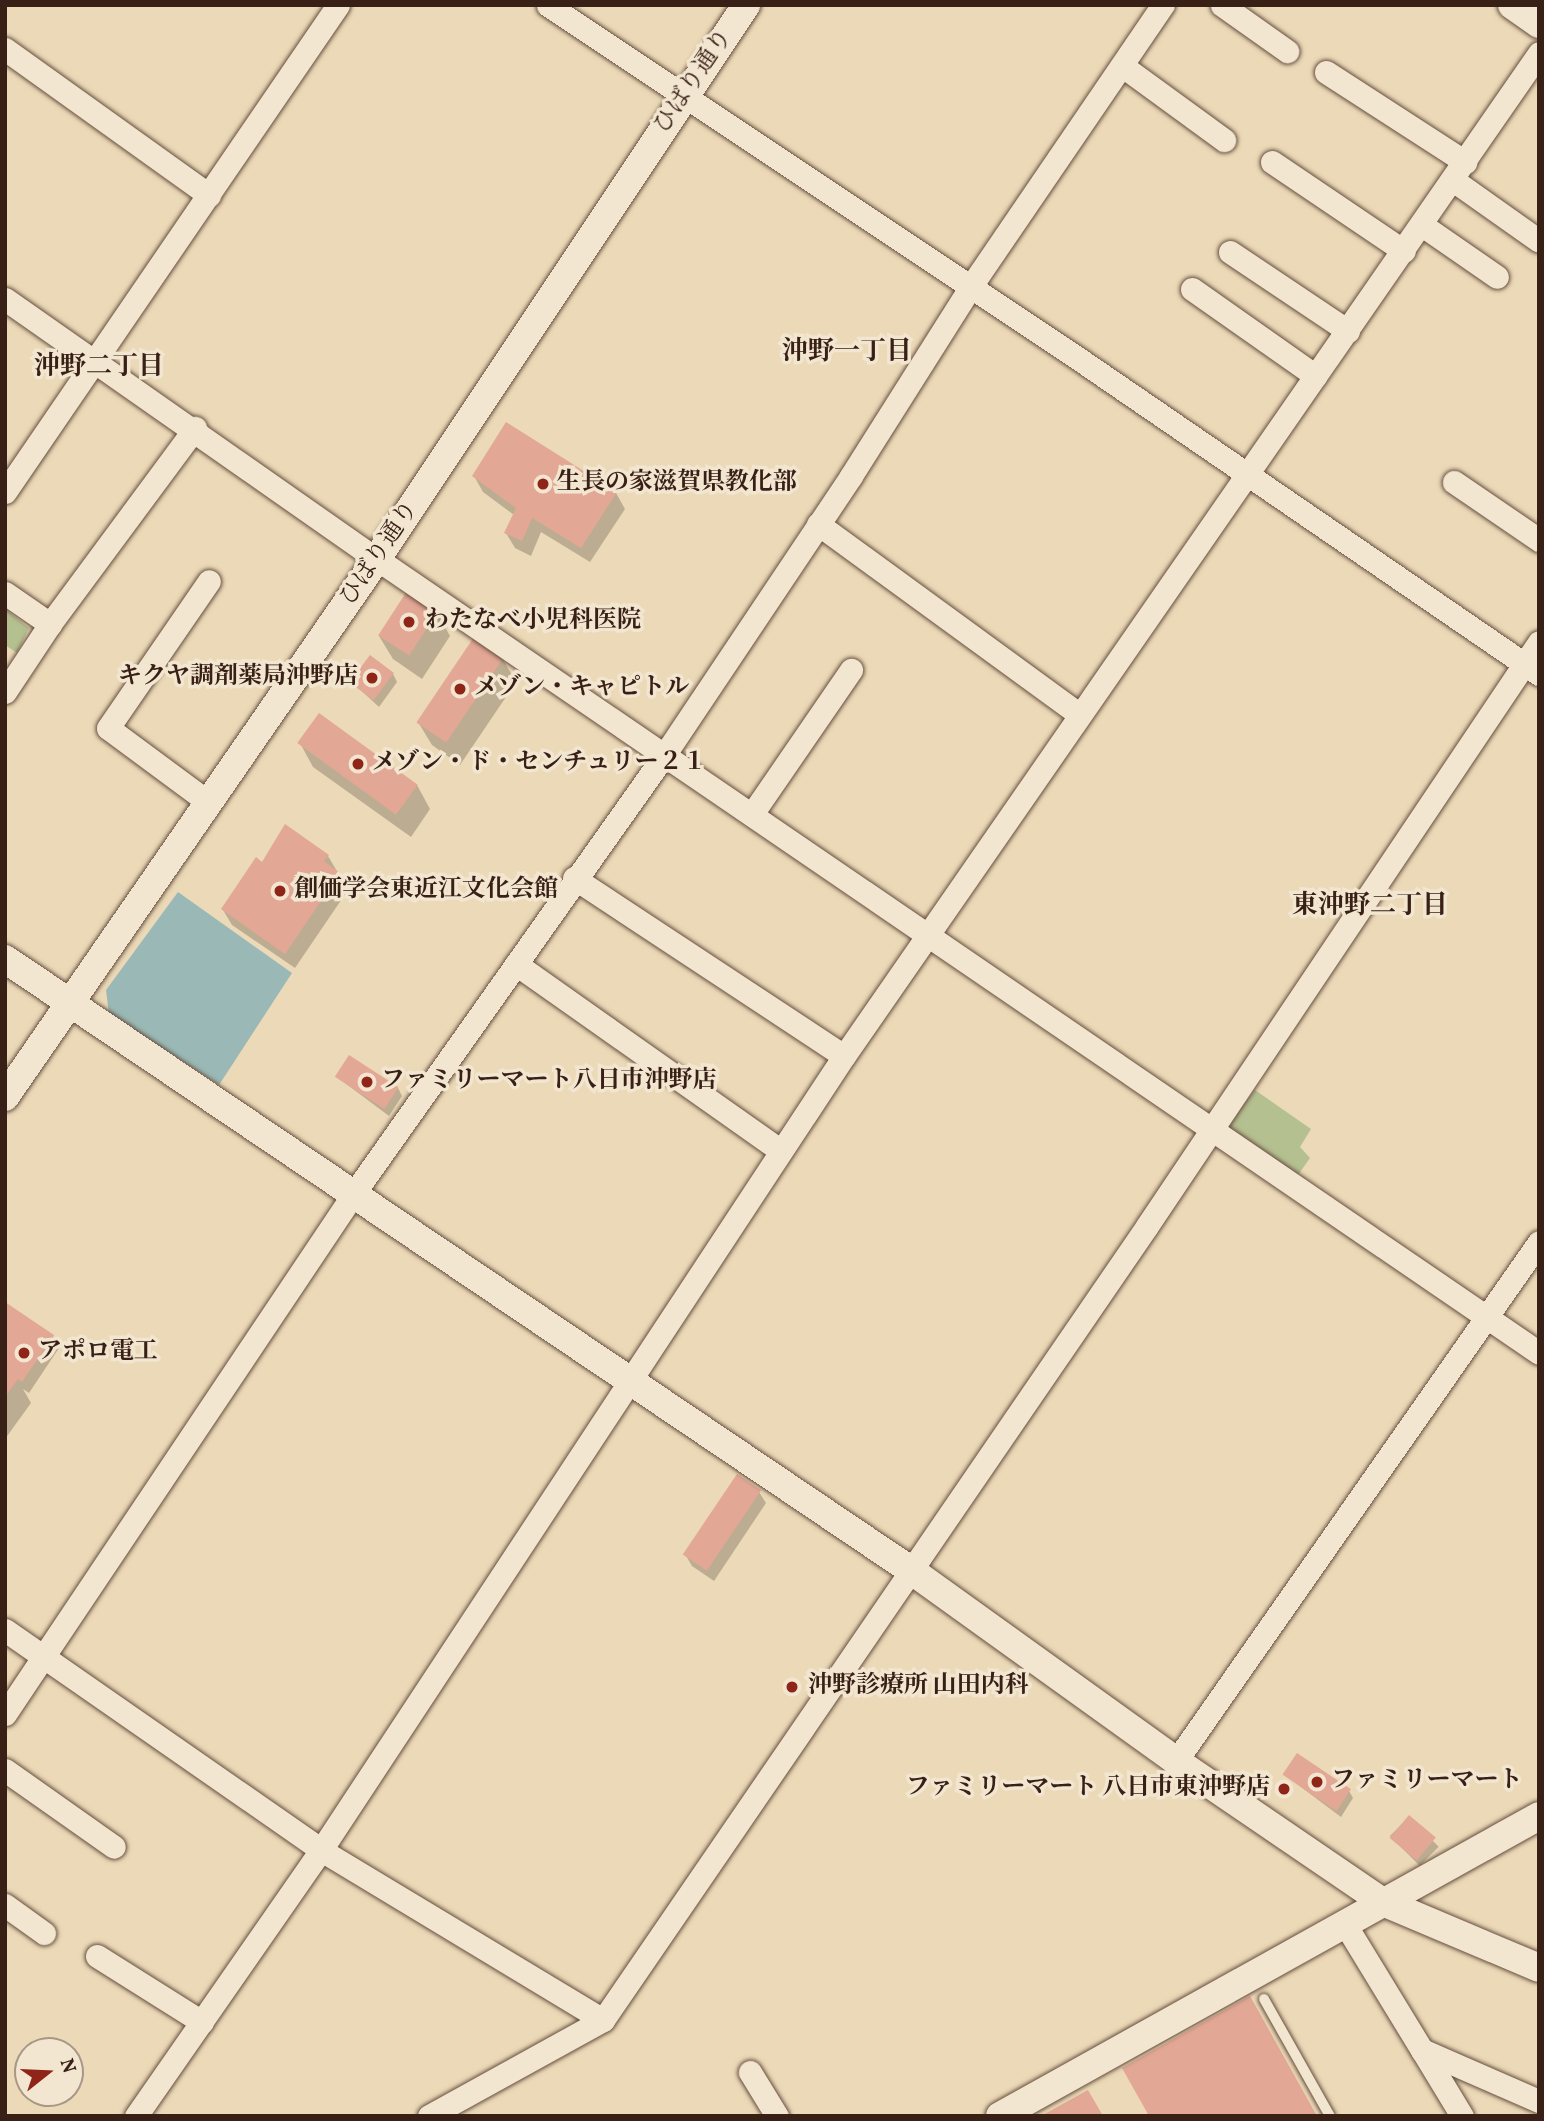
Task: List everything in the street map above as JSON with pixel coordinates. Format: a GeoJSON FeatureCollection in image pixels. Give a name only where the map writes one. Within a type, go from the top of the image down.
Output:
{"type":"FeatureCollection","features":[{"type":"Feature","properties":{"kind":"street"},"geometry":{"type":"LineString","coordinates":[[5,492],[97,363],[338,5]]}},
{"type":"Feature","properties":{"kind":"street"},"geometry":{"type":"LineString","coordinates":[[548,5],[1247,473],[1532,669]]}},
{"type":"Feature","properties":{"kind":"street","name":"ひばり通り"},"geometry":{"type":"LineString","coordinates":[[5,1097],[14,1067],[69,1002],[377,559],[746,5]]}},
{"type":"Feature","properties":{"kind":"street"},"geometry":{"type":"LineString","coordinates":[[1222,5],[1287,51]]}},
{"type":"Feature","properties":{"kind":"street"},"geometry":{"type":"LineString","coordinates":[[1512,5],[1539,24]]}},
{"type":"Feature","properties":{"kind":"street"},"geometry":{"type":"LineString","coordinates":[[5,1714],[352,1196],[574,878],[665,754],[818,524],[969,289],[1124,67],[1152,9]]}},
{"type":"Feature","properties":{"kind":"street"},"geometry":{"type":"LineString","coordinates":[[5,48],[209,195]]}},
{"type":"Feature","properties":{"kind":"street"},"geometry":{"type":"LineString","coordinates":[[136,2116],[321,1850],[844,1056],[1539,53]]}},
{"type":"Feature","properties":{"kind":"street"},"geometry":{"type":"LineString","coordinates":[[1124,67],[1224,141]]}},
{"type":"Feature","properties":{"kind":"street"},"geometry":{"type":"LineString","coordinates":[[1326,72],[1459,171],[1539,241]]}},
{"type":"Feature","properties":{"kind":"street"},"geometry":{"type":"LineString","coordinates":[[1272,162],[1404,251]]}},
{"type":"Feature","properties":{"kind":"street"},"geometry":{"type":"LineString","coordinates":[[1422,225],[1497,277]]}},
{"type":"Feature","properties":{"kind":"street"},"geometry":{"type":"LineString","coordinates":[[1230,252],[1348,331]]}},
{"type":"Feature","properties":{"kind":"street"},"geometry":{"type":"LineString","coordinates":[[1192,289],[1315,376]]}},
{"type":"Feature","properties":{"kind":"street"},"geometry":{"type":"LineString","coordinates":[[5,299],[195,428],[377,559],[1213,1127],[1539,1353]]}},
{"type":"Feature","properties":{"kind":"street"},"geometry":{"type":"LineString","coordinates":[[5,692],[50,624],[195,428]]}},
{"type":"Feature","properties":{"kind":"street"},"geometry":{"type":"LineString","coordinates":[[1454,482],[1539,540]]}},
{"type":"Feature","properties":{"kind":"street"},"geometry":{"type":"LineString","coordinates":[[818,524],[1079,714]]}},
{"type":"Feature","properties":{"kind":"street"},"geometry":{"type":"LineString","coordinates":[[208,802],[108,728],[209,581]]}},
{"type":"Feature","properties":{"kind":"street"},"geometry":{"type":"LineString","coordinates":[[5,593],[50,624]]}},
{"type":"Feature","properties":{"kind":"street"},"geometry":{"type":"LineString","coordinates":[[429,2116],[603,2020],[1213,1127],[1532,669],[1539,642]]}},
{"type":"Feature","properties":{"kind":"street"},"geometry":{"type":"LineString","coordinates":[[752,814],[851,670]]}},
{"type":"Feature","properties":{"kind":"street"},"geometry":{"type":"LineString","coordinates":[[574,878],[844,1056]]}},
{"type":"Feature","properties":{"kind":"street"},"geometry":{"type":"LineString","coordinates":[[5,959],[352,1196],[912,1571],[1176,1762],[1383,1902],[1539,1968]]}},
{"type":"Feature","properties":{"kind":"street"},"geometry":{"type":"LineString","coordinates":[[516,964],[781,1151]]}},
{"type":"Feature","properties":{"kind":"street"},"geometry":{"type":"LineString","coordinates":[[1176,1762],[1539,1242]]}},
{"type":"Feature","properties":{"kind":"street"},"geometry":{"type":"LineString","coordinates":[[5,1630],[321,1850],[603,2020]]}},
{"type":"Feature","properties":{"kind":"street"},"geometry":{"type":"LineString","coordinates":[[5,1770],[114,1847]]}},
{"type":"Feature","properties":{"kind":"street"},"geometry":{"type":"LineString","coordinates":[[1000,2116],[1539,1815]]}},
{"type":"Feature","properties":{"kind":"street"},"geometry":{"type":"LineString","coordinates":[[5,1905],[44,1933]]}},
{"type":"Feature","properties":{"kind":"street"},"geometry":{"type":"LineString","coordinates":[[1345,1923],[1462,2116]]}},
{"type":"Feature","properties":{"kind":"street"},"geometry":{"type":"LineString","coordinates":[[97,1956],[202,2022]]}},
{"type":"Feature","properties":{"kind":"street"},"geometry":{"type":"LineString","coordinates":[[1422,2050],[1539,2101]]}},
{"type":"Feature","properties":{"kind":"street"},"geometry":{"type":"LineString","coordinates":[[750,2072],[777,2116]]}},
{"type":"Feature","properties":{"kind":"lane"},"geometry":{"type":"LineString","coordinates":[[1264,1999],[1331,2116]]}},
{"type":"Feature","properties":{"kind":"green space"},"geometry":{"type":"Polygon","coordinates":[[[5,609],[29,628],[17,653],[5,645],[5,609]]]}},
{"type":"Feature","properties":{"kind":"green space"},"geometry":{"type":"Polygon","coordinates":[[[1255,1090],[1311,1129],[1300,1147],[1310,1158],[1298,1175],[1227,1126],[1255,1090]]]}},
{"type":"Feature","properties":{"kind":"water"},"geometry":{"type":"Polygon","coordinates":[[[178,892],[292,973],[219,1085],[109,1014],[106,990],[178,892]]]}},
{"type":"Feature","properties":{"kind":"building","name":"生長の家滋賀県教化部"},"geometry":{"type":"Polygon","coordinates":[[[506,422],[617,492],[581,548],[532,518],[522,541],[504,533],[516,508],[472,476],[506,422]]]}},
{"type":"Feature","properties":{"kind":"building","name":"わたなべ小児科医院"},"geometry":{"type":"Polygon","coordinates":[[[407,591],[438,611],[409,656],[378,635],[407,591]]]}},
{"type":"Feature","properties":{"kind":"building","name":"メゾン・キャピトル"},"geometry":{"type":"Polygon","coordinates":[[[474,637],[504,657],[446,743],[416,722],[474,637]]]}},
{"type":"Feature","properties":{"kind":"building","name":"キクヤ調剤薬局沖野店"},"geometry":{"type":"Polygon","coordinates":[[[370,655],[394,673],[373,700],[350,682],[370,655]]]}},
{"type":"Feature","properties":{"kind":"building","name":"メゾン・ド・センチュリー２１"},"geometry":{"type":"Polygon","coordinates":[[[319,713],[418,785],[396,815],[297,743],[319,713]]]}},
{"type":"Feature","properties":{"kind":"building","name":"創価学会東近江文化会館"},"geometry":{"type":"Polygon","coordinates":[[[285,824],[329,855],[324,861],[340,873],[285,954],[221,909],[256,857],[262,862],[285,824]]]}},
{"type":"Feature","properties":{"kind":"building","name":"ファミリーマート八日市沖野店"},"geometry":{"type":"Polygon","coordinates":[[[349,1055],[398,1087],[384,1109],[335,1077],[349,1055]]]}},
{"type":"Feature","properties":{"kind":"building","name":"アポロ電工"},"geometry":{"type":"Polygon","coordinates":[[[5,1302],[54,1335],[22,1382],[18,1379],[5,1397],[5,1302]]]}},
{"type":"Feature","properties":{"kind":"building"},"geometry":{"type":"Polygon","coordinates":[[[737,1474],[761,1490],[707,1571],[683,1554],[737,1474]]]}},
{"type":"Feature","properties":{"kind":"building","name":"ファミリーマート"},"geometry":{"type":"Polygon","coordinates":[[[1297,1753],[1351,1789],[1336,1811],[1282,1775],[1297,1753]]]}},
{"type":"Feature","properties":{"kind":"building"},"geometry":{"type":"Polygon","coordinates":[[[1409,1815],[1436,1837],[1417,1860],[1390,1838],[1409,1815]]]}},
{"type":"Feature","properties":{"kind":"building"},"geometry":{"type":"Polygon","coordinates":[[[1250,1996],[1317,2116],[1149,2116],[1122,2068],[1250,1996]]]}},
{"type":"Feature","properties":{"kind":"building"},"geometry":{"type":"Polygon","coordinates":[[[1088,2090],[1103,2116],[1041,2116],[1088,2090]]]}},
{"type":"Feature","properties":{"kind":"place","name":"生長の家滋賀県教化部"},"geometry":{"type":"Point","coordinates":[543,484]}},
{"type":"Feature","properties":{"kind":"place","name":"わたなべ小児科医院"},"geometry":{"type":"Point","coordinates":[409,622]}},
{"type":"Feature","properties":{"kind":"place","name":"キクヤ調剤薬局沖野店"},"geometry":{"type":"Point","coordinates":[372,678]}},
{"type":"Feature","properties":{"kind":"place","name":"メゾン・キャピトル"},"geometry":{"type":"Point","coordinates":[460,689]}},
{"type":"Feature","properties":{"kind":"place","name":"メゾン・ド・センチュリー２１"},"geometry":{"type":"Point","coordinates":[358,764]}},
{"type":"Feature","properties":{"kind":"place","name":"創価学会東近江文化会館"},"geometry":{"type":"Point","coordinates":[280,891]}},
{"type":"Feature","properties":{"kind":"place","name":"ファミリーマート八日市沖野店"},"geometry":{"type":"Point","coordinates":[367,1082]}},
{"type":"Feature","properties":{"kind":"place","name":"アポロ電工"},"geometry":{"type":"Point","coordinates":[24,1353]}},
{"type":"Feature","properties":{"kind":"place","name":"沖野診療所 山田内科"},"geometry":{"type":"Point","coordinates":[792,1687]}},
{"type":"Feature","properties":{"kind":"place","name":"ファミリーマート"},"geometry":{"type":"Point","coordinates":[1317,1782]}},
{"type":"Feature","properties":{"kind":"place","name":"ファミリーマート 八日市東沖野店"},"geometry":{"type":"Point","coordinates":[1284,1789]}},
{"type":"Feature","properties":{"kind":"district","name":"沖野一丁目"},"geometry":{"type":"Point","coordinates":[847,353]}},
{"type":"Feature","properties":{"kind":"district","name":"沖野二丁目"},"geometry":{"type":"Point","coordinates":[99,368]}},
{"type":"Feature","properties":{"kind":"district","name":"東沖野二丁目"},"geometry":{"type":"Point","coordinates":[1370,907]}}]}
